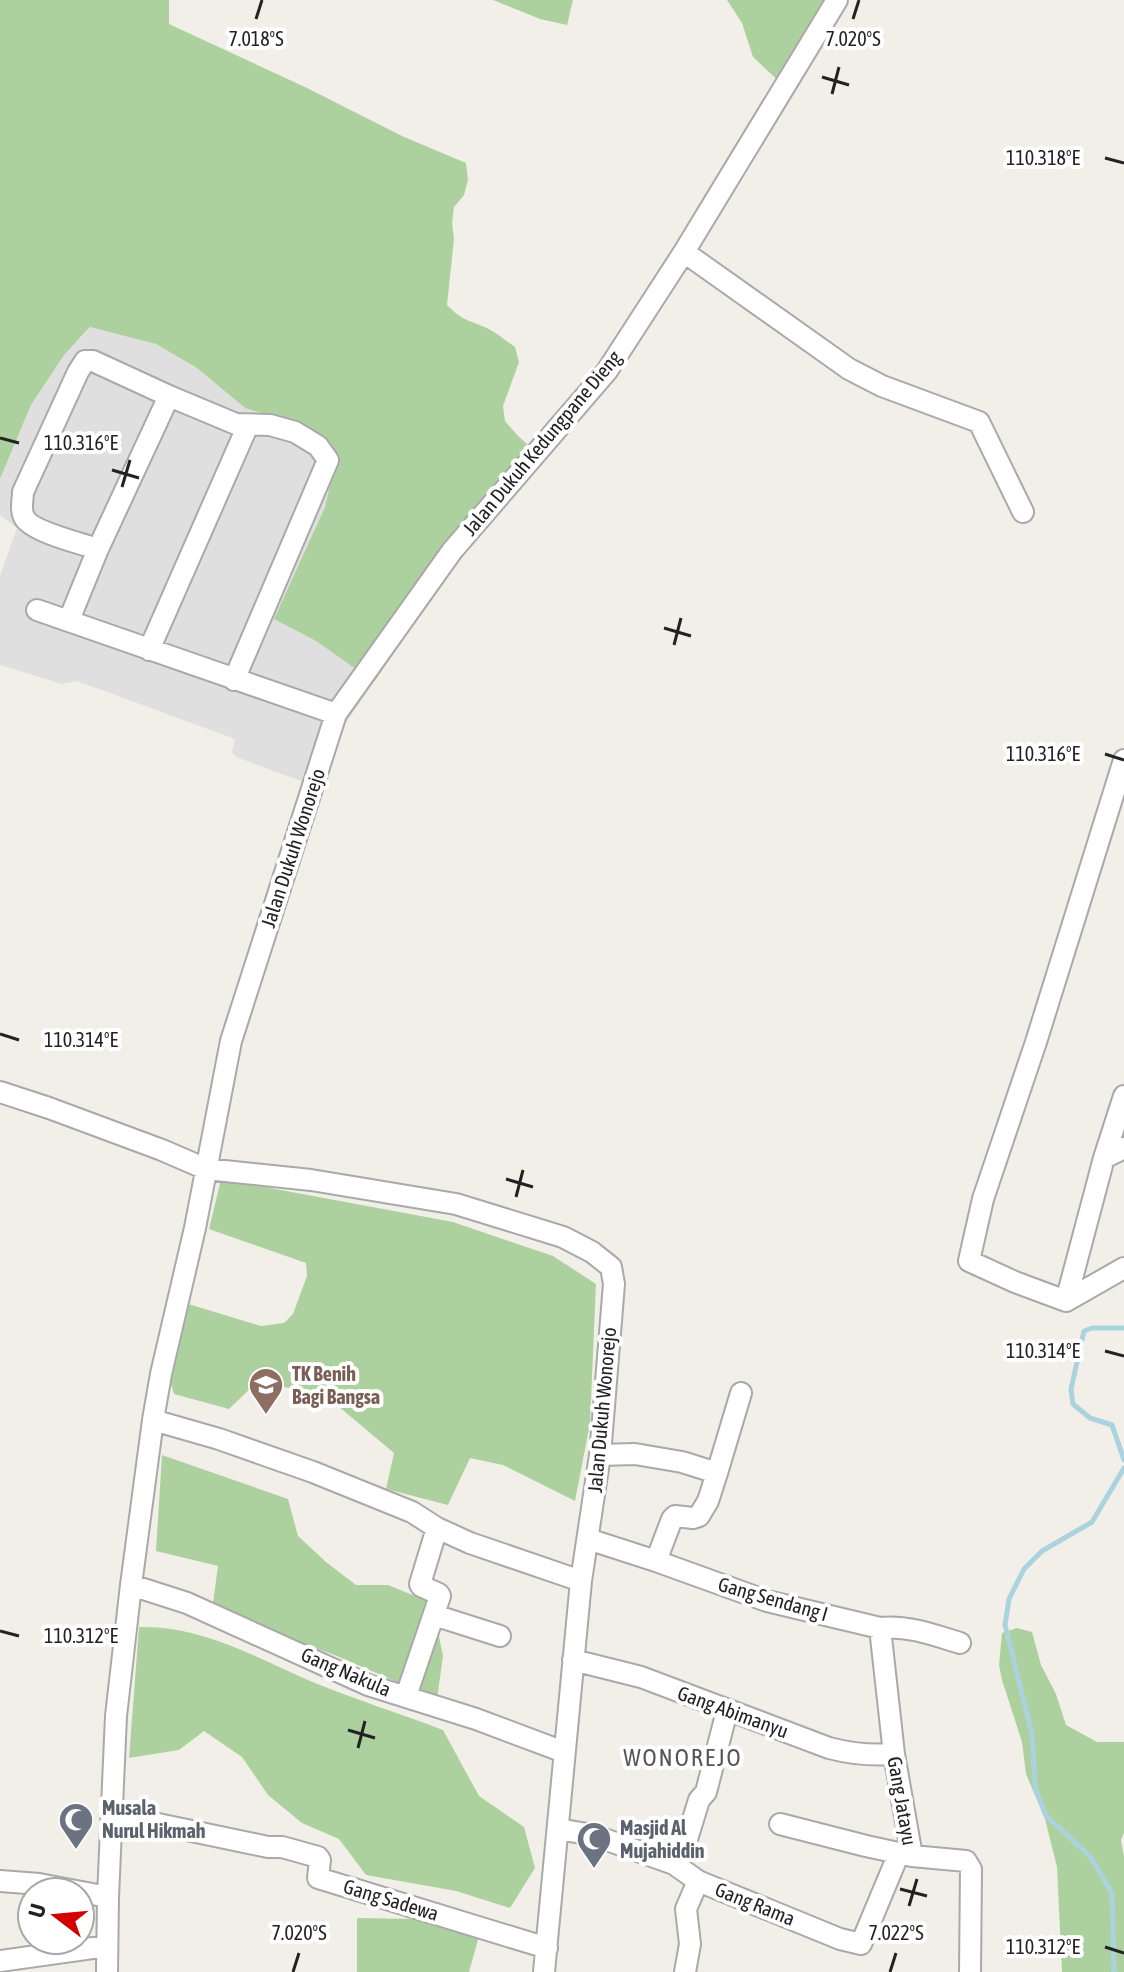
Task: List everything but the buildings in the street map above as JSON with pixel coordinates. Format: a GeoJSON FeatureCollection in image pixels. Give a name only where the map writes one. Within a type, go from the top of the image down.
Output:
{"type":"FeatureCollection","features":[{"type":"Feature","properties":{"kind":"street","name":"Jalan Dukuh Kedungpane Dieng"},"geometry":{"type":"LineString","coordinates":[[336,714],[452,551],[607,371],[684,252],[837,0]]}},
{"type":"Feature","properties":{"kind":"street"},"geometry":{"type":"LineString","coordinates":[[684,252],[849,369],[882,386],[979,422],[1023,512]]}},
{"type":"Feature","properties":{"kind":"street"},"geometry":{"type":"LineString","coordinates":[[98,549],[34,527],[25,521],[22,512],[23,492],[85,361],[93,361],[236,424],[270,425],[295,432],[318,446],[328,460],[234,680]]}},
{"type":"Feature","properties":{"kind":"street"},"geometry":{"type":"LineString","coordinates":[[69,620],[98,549],[169,396]]}},
{"type":"Feature","properties":{"kind":"street"},"geometry":{"type":"LineString","coordinates":[[149,650],[248,425]]}},
{"type":"Feature","properties":{"kind":"street"},"geometry":{"type":"LineString","coordinates":[[37,610],[336,714]]}},
{"type":"Feature","properties":{"kind":"street","name":"Jalan Dukuh Wonorejo"},"geometry":{"type":"LineString","coordinates":[[107,1972],[116,1716],[161,1374],[195,1228],[231,1041],[336,714]]}},
{"type":"Feature","properties":{"kind":"street"},"geometry":{"type":"LineString","coordinates":[[1066,1301],[969,1261],[983,1199],[1124,761]]}},
{"type":"Feature","properties":{"kind":"street"},"geometry":{"type":"LineString","coordinates":[[0,1092],[206,1169]]}},
{"type":"Feature","properties":{"kind":"street"},"geometry":{"type":"LineString","coordinates":[[1066,1301],[1124,1096]]}},
{"type":"Feature","properties":{"kind":"street"},"geometry":{"type":"LineString","coordinates":[[1104,1158],[1124,1148]]}},
{"type":"Feature","properties":{"kind":"street","name":"Jalan Dukuh Wonorejo"},"geometry":{"type":"LineString","coordinates":[[206,1169],[311,1180],[456,1204],[563,1237],[592,1252],[611,1267],[614,1284],[600,1455],[581,1581],[544,1972]]}},
{"type":"Feature","properties":{"kind":"street"},"geometry":{"type":"LineString","coordinates":[[1066,1301],[1124,1268]]}},
{"type":"Feature","properties":{"kind":"street"},"geometry":{"type":"LineString","coordinates":[[656,1561],[672,1519],[675,1516],[693,1518],[701,1514],[708,1501],[741,1393]]}},
{"type":"Feature","properties":{"kind":"street"},"geometry":{"type":"LineString","coordinates":[[153,1420],[313,1472],[412,1512],[470,1543],[581,1581]]}},
{"type":"Feature","properties":{"kind":"street"},"geometry":{"type":"LineString","coordinates":[[600,1455],[635,1454],[682,1462],[717,1473]]}},
{"type":"Feature","properties":{"kind":"street"},"geometry":{"type":"LineString","coordinates":[[406,1696],[440,1596],[420,1584],[437,1528]]}},
{"type":"Feature","properties":{"kind":"street","name":"Gang Sendang I"},"geometry":{"type":"LineString","coordinates":[[588,1539],[767,1601],[880,1628],[897,1626],[914,1629],[960,1643]]}},
{"type":"Feature","properties":{"kind":"street","name":"Gang Nakula"},"geometry":{"type":"LineString","coordinates":[[131,1585],[187,1603],[368,1685],[476,1719],[564,1752]]}},
{"type":"Feature","properties":{"kind":"street"},"geometry":{"type":"LineString","coordinates":[[434,1615],[500,1636]]}},
{"type":"Feature","properties":{"kind":"street","name":"Gang Jatayu"},"geometry":{"type":"LineString","coordinates":[[880,1628],[905,1854],[966,1861],[971,1869],[970,1972]]}},
{"type":"Feature","properties":{"kind":"street","name":"Gang Abimanyu"},"geometry":{"type":"LineString","coordinates":[[573,1660],[641,1677],[829,1748],[853,1755],[894,1754]]}},
{"type":"Feature","properties":{"kind":"street"},"geometry":{"type":"LineString","coordinates":[[674,1864],[682,1838],[688,1836],[699,1800],[706,1792],[727,1711]]}},
{"type":"Feature","properties":{"kind":"street","name":"Gang Sadewa"},"geometry":{"type":"LineString","coordinates":[[112,1817],[268,1847],[282,1847],[318,1857],[318,1878],[547,1948]]}},
{"type":"Feature","properties":{"kind":"street"},"geometry":{"type":"LineString","coordinates":[[780,1824],[905,1854]]}},
{"type":"Feature","properties":{"kind":"street","name":"Gang Rama"},"geometry":{"type":"LineString","coordinates":[[558,1829],[593,1835],[674,1864],[698,1881],[857,1944],[861,1944],[905,1854]]}},
{"type":"Feature","properties":{"kind":"street"},"geometry":{"type":"LineString","coordinates":[[0,1881],[39,1884],[108,1897]]}},
{"type":"Feature","properties":{"kind":"street"},"geometry":{"type":"LineString","coordinates":[[685,1972],[690,1944],[686,1909],[698,1881]]}},
{"type":"Feature","properties":{"kind":"street"},"geometry":{"type":"LineString","coordinates":[[0,1961],[107,1946]]}},
{"type":"Feature","properties":{"kind":"shaded area"},"geometry":{"type":"Polygon","coordinates":[[[91,327],[156,344],[197,368],[245,408],[290,422],[335,463],[325,507],[275,619],[316,641],[374,682],[335,739],[320,788],[236,757],[232,752],[235,739],[77,681],[62,684],[0,665],[0,576],[17,528],[0,515],[0,479],[31,405],[64,355],[91,327]]]}},
{"type":"Feature","properties":{"kind":"green space"},"geometry":{"type":"Polygon","coordinates":[[[0,0],[169,0],[169,24],[404,137],[466,163],[468,180],[464,195],[454,207],[447,305],[515,347],[519,362],[503,406],[505,421],[545,460],[458,559],[374,682],[316,641],[274,619],[325,507],[335,463],[290,422],[245,408],[197,368],[156,344],[90,327],[64,355],[31,405],[0,479],[0,0]]]}},
{"type":"Feature","properties":{"kind":"green space"},"geometry":{"type":"Polygon","coordinates":[[[493,0],[573,0],[567,25],[540,19],[493,0]]]}},
{"type":"Feature","properties":{"kind":"green space"},"geometry":{"type":"Polygon","coordinates":[[[727,0],[841,0],[785,87],[753,57],[742,23],[727,0]]]}},
{"type":"Feature","properties":{"kind":"green space"},"geometry":{"type":"Polygon","coordinates":[[[221,1179],[453,1222],[553,1256],[596,1284],[590,1423],[575,1501],[503,1465],[470,1458],[448,1505],[386,1489],[394,1453],[338,1406],[297,1389],[256,1383],[229,1409],[174,1394],[168,1375],[185,1303],[261,1326],[284,1323],[293,1314],[307,1276],[306,1263],[209,1229],[221,1179]]]}},
{"type":"Feature","properties":{"kind":"green space"},"geometry":{"type":"Polygon","coordinates":[[[162,1455],[288,1499],[298,1536],[356,1585],[388,1585],[432,1603],[443,1656],[437,1699],[332,1654],[276,1635],[213,1603],[218,1566],[156,1551],[162,1455]]]}},
{"type":"Feature","properties":{"kind":"green space"},"geometry":{"type":"Polygon","coordinates":[[[139,1627],[186,1632],[230,1645],[315,1683],[443,1730],[479,1796],[524,1827],[535,1868],[510,1908],[456,1891],[366,1875],[339,1839],[302,1823],[268,1795],[242,1757],[204,1731],[179,1750],[129,1758],[139,1627]]]}},
{"type":"Feature","properties":{"kind":"green space"},"geometry":{"type":"Polygon","coordinates":[[[1017,1628],[1032,1632],[1041,1665],[1056,1694],[1066,1725],[1097,1742],[1124,1742],[1124,1833],[1121,1840],[1124,1857],[1124,1972],[1062,1972],[1057,1867],[1045,1819],[1026,1774],[1022,1742],[999,1665],[1002,1633],[1017,1628]]]}},
{"type":"Feature","properties":{"kind":"green space"},"geometry":{"type":"Polygon","coordinates":[[[357,1918],[418,1919],[479,1936],[469,1972],[357,1972],[357,1918]]]}},
{"type":"Feature","properties":{"kind":"waterway"},"geometry":{"type":"LineString","coordinates":[[1124,1328],[1084,1331],[1071,1389],[1073,1404],[1090,1418],[1112,1425],[1124,1460]]}},
{"type":"Feature","properties":{"kind":"waterway"},"geometry":{"type":"LineString","coordinates":[[1114,1972],[1112,1893],[1090,1856],[1046,1816],[1035,1786],[1032,1734],[1005,1625],[1009,1599],[1024,1569],[1042,1551],[1092,1522],[1124,1468]]}},
{"type":"Feature","properties":{"kind":"place","name":"TK Benih Bagi Bangsa"},"geometry":{"type":"Point","coordinates":[266,1416]}},
{"type":"Feature","properties":{"kind":"place","name":"Musala Nurul Hikmah"},"geometry":{"type":"Point","coordinates":[76,1851]}},
{"type":"Feature","properties":{"kind":"place","name":"Masjid Al Mujahiddin"},"geometry":{"type":"Point","coordinates":[594,1870]}},
{"type":"Feature","properties":{"kind":"district","name":"WONOREJO"},"geometry":{"type":"Point","coordinates":[683,1758]}}]}
